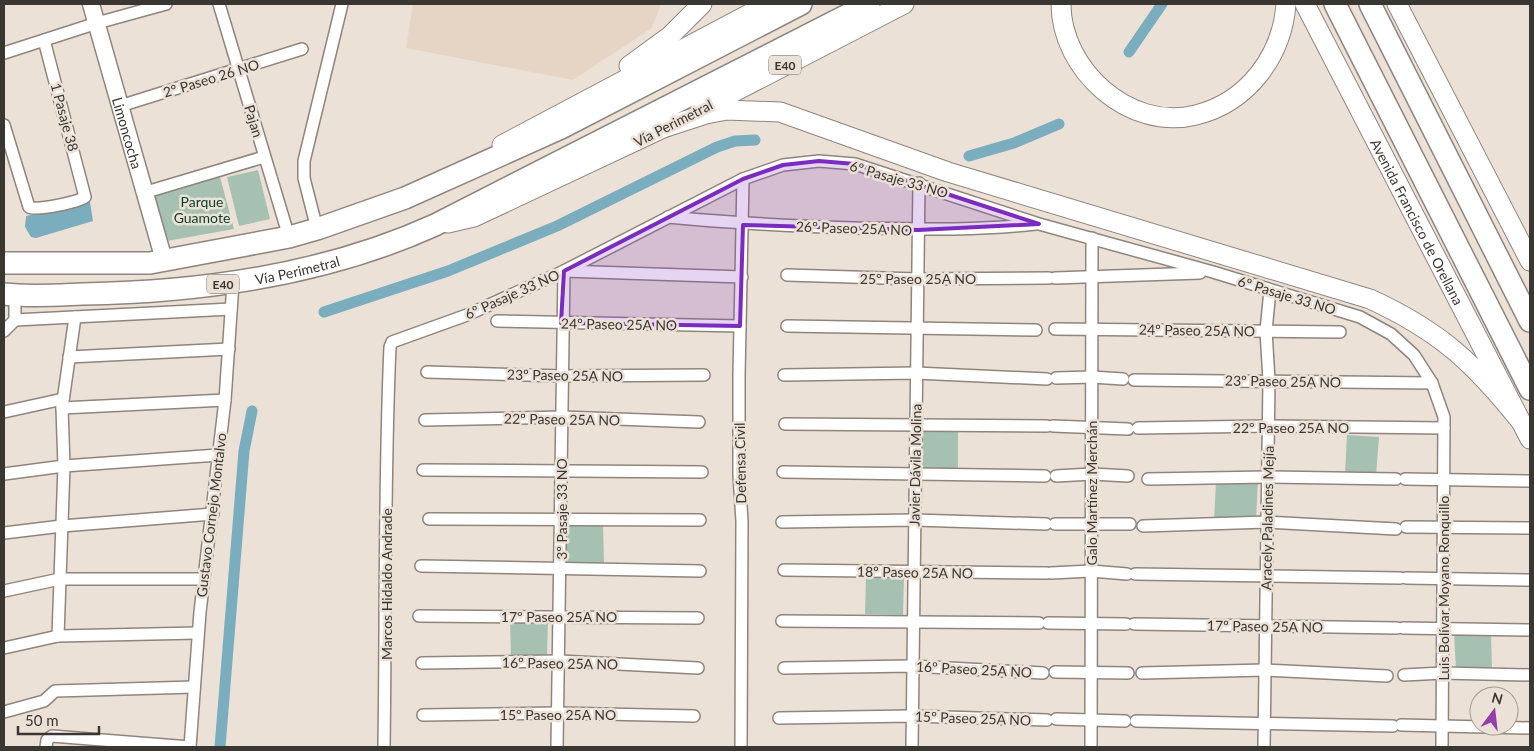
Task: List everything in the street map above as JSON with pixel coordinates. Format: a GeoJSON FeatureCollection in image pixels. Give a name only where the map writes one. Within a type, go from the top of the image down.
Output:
{"type":"FeatureCollection","features":[{"type":"Feature","properties":{"kind":"highway"},"geometry":{"type":"LineString","coordinates":[[4,263],[150,263],[289,238],[317,229],[405,198],[561,128],[801,4]]}},
{"type":"Feature","properties":{"kind":"highway","name":"Vía Perimetral"},"geometry":{"type":"LineString","coordinates":[[9,295],[138,293],[233,283],[338,262],[435,226],[869,4]]}},
{"type":"Feature","properties":{"kind":"highway","name":"Avenida Francisco de Orellana"},"geometry":{"type":"LineString","coordinates":[[1335,4],[1530,389]]}},
{"type":"Feature","properties":{"kind":"highway"},"geometry":{"type":"LineString","coordinates":[[1370,4],[1530,321]]}},
{"type":"Feature","properties":{"kind":"main road"},"geometry":{"type":"LineString","coordinates":[[589,98],[670,36],[702,4]]}},
{"type":"Feature","properties":{"kind":"main road"},"geometry":{"type":"LineString","coordinates":[[405,198],[425,181],[503,145],[768,4]]}},
{"type":"Feature","properties":{"kind":"main road","name":"Vía Perimetral"},"geometry":{"type":"LineString","coordinates":[[435,226],[474,217],[666,127],[904,4]]}},
{"type":"Feature","properties":{"kind":"main road"},"geometry":{"type":"LineString","coordinates":[[1062,4],[1064,28],[1068,41],[1082,68],[1104,92],[1116,100],[1148,113],[1182,117],[1213,110],[1226,103],[1254,81],[1264,70],[1283,31],[1286,4]]}},
{"type":"Feature","properties":{"kind":"main road","name":"Avenida Francisco de Orellana"},"geometry":{"type":"LineString","coordinates":[[1305,4],[1526,431]]}},
{"type":"Feature","properties":{"kind":"main road"},"geometry":{"type":"LineString","coordinates":[[1397,4],[1530,261]]}},
{"type":"Feature","properties":{"kind":"main road"},"geometry":{"type":"LineString","coordinates":[[666,127],[706,114],[727,110],[780,112],[948,172],[1370,298],[1401,313],[1450,346],[1485,378],[1526,431]]}},
{"type":"Feature","properties":{"kind":"street","name":"Limoncocha"},"geometry":{"type":"LineString","coordinates":[[91,4],[143,193],[164,260]]}},
{"type":"Feature","properties":{"kind":"street"},"geometry":{"type":"LineString","coordinates":[[4,53],[97,23],[166,4]]}},
{"type":"Feature","properties":{"kind":"street","name":"Pajan"},"geometry":{"type":"LineString","coordinates":[[219,4],[289,238]]}},
{"type":"Feature","properties":{"kind":"street"},"geometry":{"type":"LineString","coordinates":[[317,229],[304,178],[304,161],[342,4]]}},
{"type":"Feature","properties":{"kind":"street","name":"1 Pasaje 38"},"geometry":{"type":"LineString","coordinates":[[5,133],[29,207],[34,209],[83,199],[86,193],[44,40]]}},
{"type":"Feature","properties":{"kind":"street","name":"2° Paseo 26 NO"},"geometry":{"type":"LineString","coordinates":[[120,106],[302,50]]}},
{"type":"Feature","properties":{"kind":"street"},"geometry":{"type":"LineString","coordinates":[[143,193],[264,157]]}},
{"type":"Feature","properties":{"kind":"street","name":"6º Pasaje 33 NO"},"geometry":{"type":"LineString","coordinates":[[386,420],[390,347],[392,342],[467,315],[564,271],[743,179],[783,164],[819,161],[855,164],[919,183],[1039,224],[1213,272],[1360,317],[1391,334],[1414,355],[1432,383],[1444,417],[1444,428]]}},
{"type":"Feature","properties":{"kind":"street","name":"Defensa Civil"},"geometry":{"type":"LineString","coordinates":[[741,747],[740,326],[743,179]]}},
{"type":"Feature","properties":{"kind":"street","name":"Javier Dávila Molina"},"geometry":{"type":"LineString","coordinates":[[912,747],[919,183]]}},
{"type":"Feature","properties":{"kind":"street","name":"26º Paseo 25A NO"},"geometry":{"type":"LineString","coordinates":[[668,217],[743,224],[918,230],[986,230],[1039,224]]}},
{"type":"Feature","properties":{"kind":"street","name":"Galo Martínez Merchán"},"geometry":{"type":"LineString","coordinates":[[1090,747],[1092,377],[1090,328],[1093,276],[1092,238]]}},
{"type":"Feature","properties":{"kind":"street"},"geometry":{"type":"LineString","coordinates":[[564,271],[742,277]]}},
{"type":"Feature","properties":{"kind":"street","name":"3º Pasaje 33 NO"},"geometry":{"type":"LineString","coordinates":[[558,747],[561,568],[561,323],[564,271]]}},
{"type":"Feature","properties":{"kind":"street","name":"25º Paseo 25A NO"},"geometry":{"type":"LineString","coordinates":[[788,275],[917,278],[1052,278],[1213,272]]}},
{"type":"Feature","properties":{"kind":"street","name":"Gustavo Cornejo Montalvo"},"geometry":{"type":"LineString","coordinates":[[190,747],[198,633],[225,400],[233,283]]}},
{"type":"Feature","properties":{"kind":"street","name":"Aracely Paladines Mejía"},"geometry":{"type":"LineString","coordinates":[[1264,747],[1269,380],[1266,331],[1270,290]]}},
{"type":"Feature","properties":{"kind":"street"},"geometry":{"type":"LineString","coordinates":[[9,295],[15,320]]}},
{"type":"Feature","properties":{"kind":"street"},"geometry":{"type":"LineString","coordinates":[[4,332],[15,320],[231,309]]}},
{"type":"Feature","properties":{"kind":"street"},"geometry":{"type":"LineString","coordinates":[[58,636],[64,466],[63,403],[75,317]]}},
{"type":"Feature","properties":{"kind":"street","name":"24º Paseo 25A NO"},"geometry":{"type":"LineString","coordinates":[[497,321],[740,326]]}},
{"type":"Feature","properties":{"kind":"street"},"geometry":{"type":"LineString","coordinates":[[787,326],[1036,330]]}},
{"type":"Feature","properties":{"kind":"street","name":"24º Paseo 25A NO"},"geometry":{"type":"LineString","coordinates":[[1055,329],[1340,332]]}},
{"type":"Feature","properties":{"kind":"street"},"geometry":{"type":"LineString","coordinates":[[69,357],[229,348]]}},
{"type":"Feature","properties":{"kind":"street","name":"23º Paseo 25A NO"},"geometry":{"type":"LineString","coordinates":[[427,372],[562,376],[704,375]]}},
{"type":"Feature","properties":{"kind":"street","name":"23º Paseo 25A NO"},"geometry":{"type":"LineString","coordinates":[[784,375],[916,374],[1051,378],[1092,377],[1129,380],[1432,383]]}},
{"type":"Feature","properties":{"kind":"street"},"geometry":{"type":"LineString","coordinates":[[4,412],[63,403],[225,400]]}},
{"type":"Feature","properties":{"kind":"street","name":"22º Paseo 25A NO"},"geometry":{"type":"LineString","coordinates":[[425,420],[562,417],[698,422]]}},
{"type":"Feature","properties":{"kind":"street","name":"Marcos Hidaldo Andrade"},"geometry":{"type":"LineString","coordinates":[[384,747],[386,420]]}},
{"type":"Feature","properties":{"kind":"street","name":"22º Paseo 25A NO"},"geometry":{"type":"LineString","coordinates":[[785,424],[1050,426],[1133,429],[1268,426],[1444,428]]}},
{"type":"Feature","properties":{"kind":"street","name":"Luis Bolívar Moyano Ronquillo"},"geometry":{"type":"LineString","coordinates":[[1442,747],[1444,428]]}},
{"type":"Feature","properties":{"kind":"street"},"geometry":{"type":"LineString","coordinates":[[4,474],[64,466],[218,455]]}},
{"type":"Feature","properties":{"kind":"street"},"geometry":{"type":"LineString","coordinates":[[422,470],[702,472]]}},
{"type":"Feature","properties":{"kind":"street"},"geometry":{"type":"LineString","coordinates":[[782,472],[1051,476],[1092,474],[1128,476]]}},
{"type":"Feature","properties":{"kind":"street"},"geometry":{"type":"LineString","coordinates":[[1148,479],[1268,477],[1530,481]]}},
{"type":"Feature","properties":{"kind":"street"},"geometry":{"type":"LineString","coordinates":[[4,533],[62,526],[213,514]]}},
{"type":"Feature","properties":{"kind":"street"},"geometry":{"type":"LineString","coordinates":[[429,519],[700,520]]}},
{"type":"Feature","properties":{"kind":"street"},"geometry":{"type":"LineString","coordinates":[[782,522],[915,520],[1130,524]]}},
{"type":"Feature","properties":{"kind":"street"},"geometry":{"type":"LineString","coordinates":[[1143,526],[1267,522],[1401,528],[1444,526],[1530,528]]}},
{"type":"Feature","properties":{"kind":"street"},"geometry":{"type":"LineString","coordinates":[[421,566],[700,571]]}},
{"type":"Feature","properties":{"kind":"street","name":"18º Paseo 25A NO"},"geometry":{"type":"LineString","coordinates":[[784,570],[1049,573],[1091,571],[1131,574],[1530,580]]}},
{"type":"Feature","properties":{"kind":"street"},"geometry":{"type":"LineString","coordinates":[[4,591],[60,579],[204,579]]}},
{"type":"Feature","properties":{"kind":"street","name":"17º Paseo 25A NO"},"geometry":{"type":"LineString","coordinates":[[419,616],[698,618]]}},
{"type":"Feature","properties":{"kind":"street","name":"17º Paseo 25A NO"},"geometry":{"type":"LineString","coordinates":[[782,621],[913,621],[1530,630]]}},
{"type":"Feature","properties":{"kind":"street"},"geometry":{"type":"LineString","coordinates":[[4,648],[58,636],[198,633]]}},
{"type":"Feature","properties":{"kind":"street","name":"16º Paseo 25A NO"},"geometry":{"type":"LineString","coordinates":[[422,663],[559,661],[698,668]]}},
{"type":"Feature","properties":{"kind":"street","name":"16º Paseo 25A NO"},"geometry":{"type":"LineString","coordinates":[[784,668],[912,666],[1049,673],[1128,674]]}},
{"type":"Feature","properties":{"kind":"street"},"geometry":{"type":"LineString","coordinates":[[1142,673],[1265,670],[1387,676]]}},
{"type":"Feature","properties":{"kind":"street"},"geometry":{"type":"LineString","coordinates":[[1404,676],[1442,673],[1530,675]]}},
{"type":"Feature","properties":{"kind":"street"},"geometry":{"type":"LineString","coordinates":[[4,712],[44,700],[55,691],[194,687]]}},
{"type":"Feature","properties":{"kind":"street","name":"15º Paseo 25A NO"},"geometry":{"type":"LineString","coordinates":[[423,715],[558,712],[694,716]]}},
{"type":"Feature","properties":{"kind":"street","name":"15º Paseo 25A NO"},"geometry":{"type":"LineString","coordinates":[[779,718],[912,716],[1530,728]]}},
{"type":"Feature","properties":{"kind":"street"},"geometry":{"type":"LineString","coordinates":[[46,747],[47,740],[52,736],[190,747]]}},
{"type":"Feature","properties":{"kind":"highlighted area"},"geometry":{"type":"Polygon","coordinates":[[[819,161],[855,164],[1039,224],[918,230],[743,225],[740,326],[561,323],[564,271],[743,179],[783,165],[819,161]]]}},
{"type":"Feature","properties":{"kind":"shaded area"},"geometry":{"type":"Polygon","coordinates":[[[413,4],[661,4],[652,28],[573,80],[406,48],[413,4]]]}},
{"type":"Feature","properties":{"kind":"green space"},"geometry":{"type":"Polygon","coordinates":[[[258,170],[270,219],[239,226],[227,177],[258,170]]]}},
{"type":"Feature","properties":{"kind":"green space","name":"Parque Guamote"},"geometry":{"type":"Polygon","coordinates":[[[220,177],[234,229],[167,241],[153,196],[220,177]]]}},
{"type":"Feature","properties":{"kind":"green space"},"geometry":{"type":"Polygon","coordinates":[[[917,430],[958,430],[958,470],[916,468],[917,430]]]}},
{"type":"Feature","properties":{"kind":"green space"},"geometry":{"type":"Polygon","coordinates":[[[1347,435],[1379,437],[1376,476],[1345,474],[1347,435]]]}},
{"type":"Feature","properties":{"kind":"green space"},"geometry":{"type":"Polygon","coordinates":[[[1258,481],[1256,520],[1214,520],[1216,482],[1258,481]]]}},
{"type":"Feature","properties":{"kind":"green space"},"geometry":{"type":"Polygon","coordinates":[[[563,523],[603,523],[604,563],[563,563],[563,523]]]}},
{"type":"Feature","properties":{"kind":"green space"},"geometry":{"type":"Polygon","coordinates":[[[866,575],[904,576],[903,615],[865,614],[866,575]]]}},
{"type":"Feature","properties":{"kind":"green space"},"geometry":{"type":"Polygon","coordinates":[[[510,619],[548,619],[547,657],[511,658],[510,619]]]}},
{"type":"Feature","properties":{"kind":"green space"},"geometry":{"type":"Polygon","coordinates":[[[1454,632],[1491,632],[1492,670],[1456,671],[1454,632]]]}},
{"type":"Feature","properties":{"kind":"water"},"geometry":{"type":"Polygon","coordinates":[[[90,202],[93,221],[36,238],[31,237],[25,227],[26,216],[90,202]]]}},
{"type":"Feature","properties":{"kind":"waterway"},"geometry":{"type":"LineString","coordinates":[[1129,52],[1162,4]]}},
{"type":"Feature","properties":{"kind":"waterway"},"geometry":{"type":"LineString","coordinates":[[969,156],[1014,143],[1059,124]]}},
{"type":"Feature","properties":{"kind":"waterway"},"geometry":{"type":"LineString","coordinates":[[324,312],[448,271],[557,226],[717,147],[735,141],[755,140]]}},
{"type":"Feature","properties":{"kind":"waterway"},"geometry":{"type":"LineString","coordinates":[[220,747],[244,451],[252,411]]}}]}
